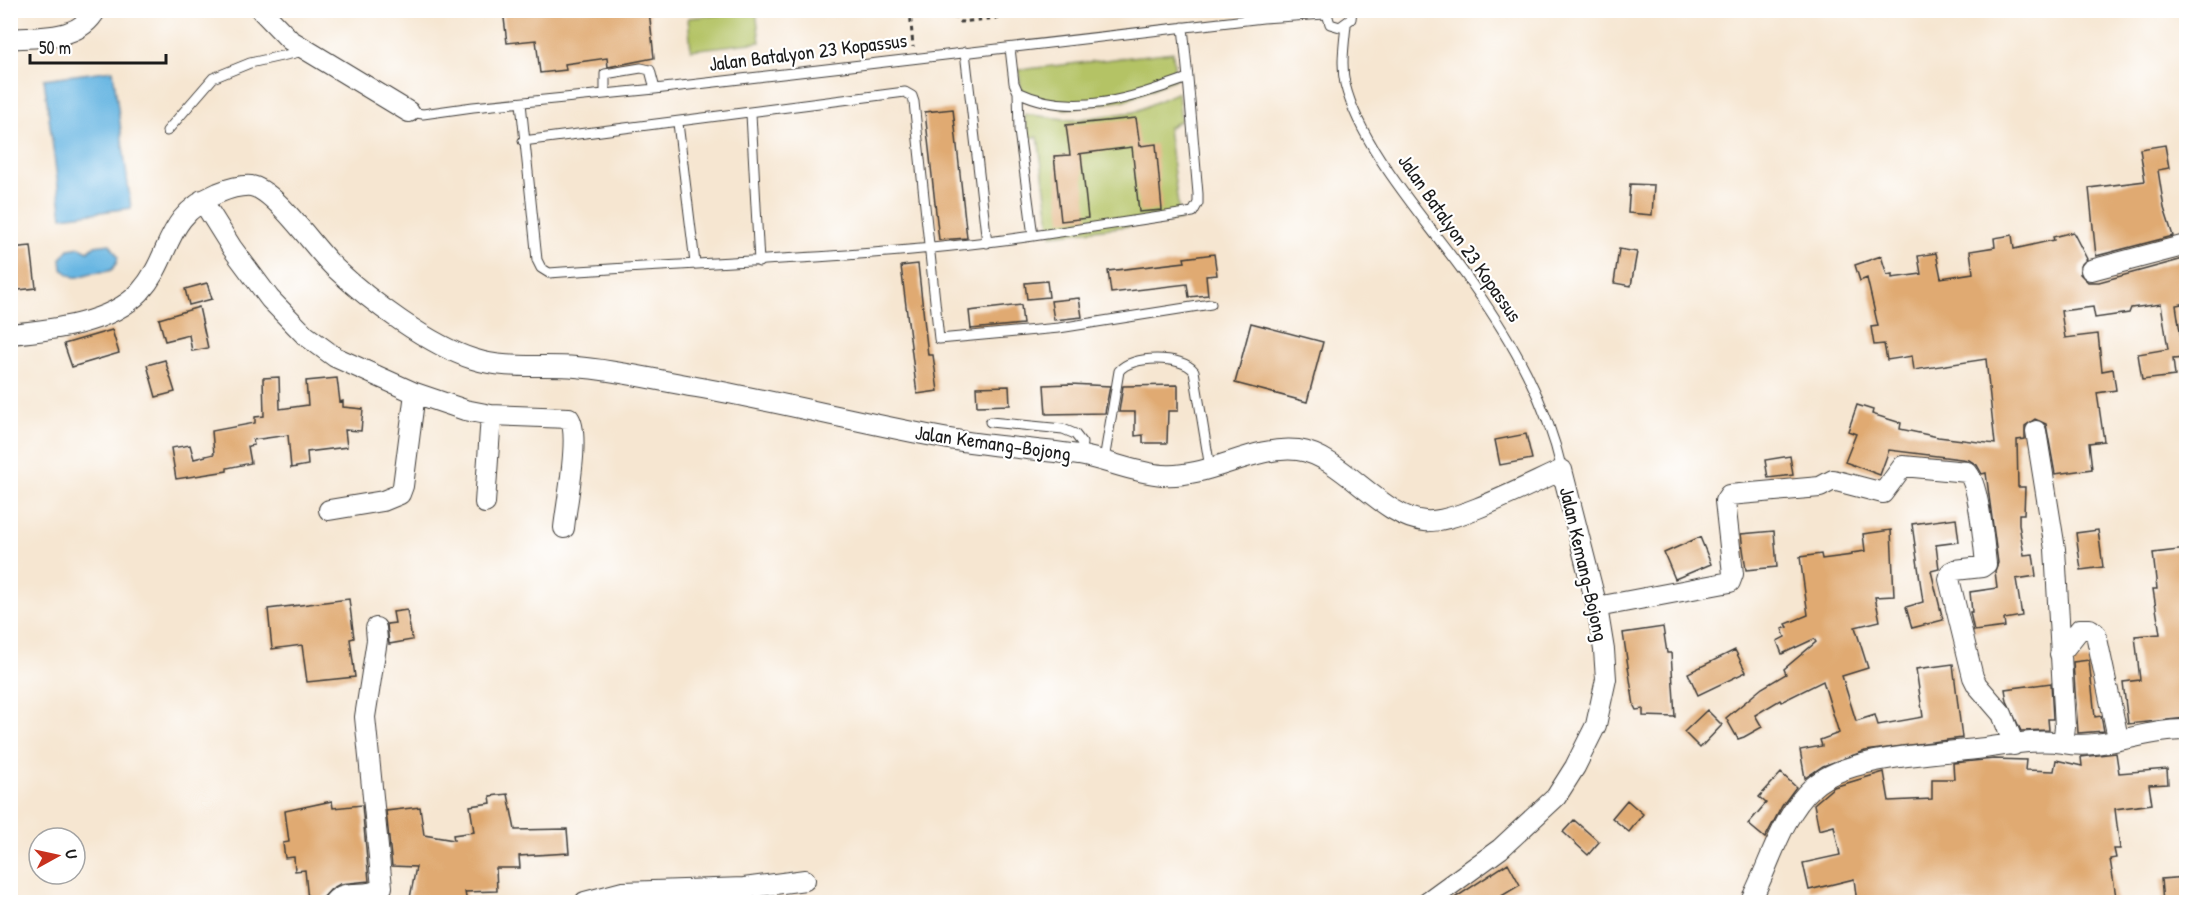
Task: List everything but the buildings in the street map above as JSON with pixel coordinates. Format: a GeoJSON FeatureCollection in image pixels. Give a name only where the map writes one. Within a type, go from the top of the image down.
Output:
{"type":"FeatureCollection","features":[{"type":"Feature","properties":{"kind":"street"},"geometry":{"type":"LineString","coordinates":[[10,39],[71,32],[84,26],[96,10]]}},
{"type":"Feature","properties":{"kind":"street"},"geometry":{"type":"LineString","coordinates":[[261,10],[280,32],[410,112]]}},
{"type":"Feature","properties":{"kind":"street","name":"Jalan Kemang–Bojong"},"geometry":{"type":"LineString","coordinates":[[10,334],[79,322],[125,304],[144,287],[183,216],[202,200],[246,185],[265,191],[321,255],[350,282],[405,323],[474,359],[501,366],[583,368],[843,416],[934,436],[1104,460],[1150,474],[1181,476],[1210,470],[1261,453],[1298,450],[1318,457],[1401,512],[1422,521],[1431,521],[1472,508],[1562,470],[1597,607],[1604,650],[1605,691],[1596,725],[1575,767],[1556,797],[1500,849],[1426,903]]}},
{"type":"Feature","properties":{"kind":"street"},"geometry":{"type":"LineString","coordinates":[[202,200],[253,278],[305,335],[322,349],[350,366],[388,379],[415,393],[465,410],[491,415],[563,416],[573,423],[574,440],[564,528]]}},
{"type":"Feature","properties":{"kind":"street"},"geometry":{"type":"LineString","coordinates":[[2091,270],[2187,245]]}},
{"type":"Feature","properties":{"kind":"street"},"geometry":{"type":"LineString","coordinates":[[329,510],[383,501],[400,494],[415,393]]}},
{"type":"Feature","properties":{"kind":"street"},"geometry":{"type":"LineString","coordinates":[[485,503],[491,415]]}},
{"type":"Feature","properties":{"kind":"street"},"geometry":{"type":"LineString","coordinates":[[2036,431],[2055,549],[2065,727],[2063,744]]}},
{"type":"Feature","properties":{"kind":"street"},"geometry":{"type":"LineString","coordinates":[[1597,607],[1730,582],[1733,574],[1725,501],[1729,495],[1818,487],[1833,480],[1883,493],[1903,466],[1967,472],[1971,477],[1978,506],[1986,564],[1982,567],[1954,570],[1949,579],[1973,677],[2002,714],[2014,745]]}},
{"type":"Feature","properties":{"kind":"street"},"geometry":{"type":"LineString","coordinates":[[334,903],[345,894],[375,893],[382,887],[365,717],[377,640],[376,628]]}},
{"type":"Feature","properties":{"kind":"street"},"geometry":{"type":"LineString","coordinates":[[2060,654],[2080,630],[2090,629],[2096,634],[2118,738]]}},
{"type":"Feature","properties":{"kind":"street"},"geometry":{"type":"LineString","coordinates":[[1750,903],[1789,818],[1809,792],[1823,779],[1833,774],[1891,759],[2054,742],[2082,747],[2147,733],[2187,730]]}},
{"type":"Feature","properties":{"kind":"street"},"geometry":{"type":"LineString","coordinates":[[585,903],[623,892],[744,888],[805,880]]}},
{"type":"Feature","properties":{"kind":"lane","name":"Jalan Batalyon 23 Kopassus"},"geometry":{"type":"LineString","coordinates":[[1352,10],[1351,19],[1346,25],[1343,73],[1358,116],[1386,167],[1473,285],[1517,353],[1542,402],[1555,437],[1562,470]]}},
{"type":"Feature","properties":{"kind":"lane"},"geometry":{"type":"LineString","coordinates":[[1326,12],[1330,24],[1340,27],[1346,25]]}},
{"type":"Feature","properties":{"kind":"lane","name":"Jalan Batalyon 23 Kopassus"},"geometry":{"type":"LineString","coordinates":[[410,112],[430,114],[1326,12]]}},
{"type":"Feature","properties":{"kind":"lane"},"geometry":{"type":"LineString","coordinates":[[521,103],[523,141],[537,260],[544,271],[759,262],[987,243],[1187,214],[1197,208],[1198,194],[1183,27]]}},
{"type":"Feature","properties":{"kind":"lane"},"geometry":{"type":"LineString","coordinates":[[1010,48],[1014,83],[1018,92],[1019,131],[1033,236]]}},
{"type":"Feature","properties":{"kind":"lane"},"geometry":{"type":"LineString","coordinates":[[167,131],[213,78],[250,63],[309,50]]}},
{"type":"Feature","properties":{"kind":"lane"},"geometry":{"type":"LineString","coordinates":[[965,52],[987,243]]}},
{"type":"Feature","properties":{"kind":"lane"},"geometry":{"type":"LineString","coordinates":[[605,94],[605,74],[641,68],[650,70],[655,89]]}},
{"type":"Feature","properties":{"kind":"lane"},"geometry":{"type":"LineString","coordinates":[[1018,92],[1033,98],[1088,105],[1128,98],[1188,78]]}},
{"type":"Feature","properties":{"kind":"lane"},"geometry":{"type":"LineString","coordinates":[[523,141],[909,93],[914,102],[939,339],[1089,324],[1211,304]]}},
{"type":"Feature","properties":{"kind":"lane"},"geometry":{"type":"LineString","coordinates":[[751,114],[759,262]]}},
{"type":"Feature","properties":{"kind":"lane"},"geometry":{"type":"LineString","coordinates":[[678,123],[695,263]]}},
{"type":"Feature","properties":{"kind":"lane"},"geometry":{"type":"LineString","coordinates":[[1104,460],[1119,371],[1133,362],[1172,360],[1189,364],[1194,371],[1210,470]]}},
{"type":"Feature","properties":{"kind":"lane"},"geometry":{"type":"LineString","coordinates":[[990,422],[1070,431],[1082,443],[1080,456]]}},
{"type":"Feature","properties":{"kind":"path"},"geometry":{"type":"LineString","coordinates":[[910,10],[914,58]]}},
{"type":"Feature","properties":{"kind":"path"},"geometry":{"type":"LineString","coordinates":[[945,10],[960,22],[1074,10]]}},
{"type":"Feature","properties":{"kind":"green space"},"geometry":{"type":"Polygon","coordinates":[[[756,11],[760,42],[691,50],[688,18],[756,11]]]}},
{"type":"Feature","properties":{"kind":"green space"},"geometry":{"type":"Polygon","coordinates":[[[1173,52],[1175,79],[1127,100],[1065,109],[1022,99],[1019,70],[1173,52]]]}},
{"type":"Feature","properties":{"kind":"green space"},"geometry":{"type":"Polygon","coordinates":[[[1178,92],[1181,120],[1168,128],[1180,220],[1051,235],[1038,137],[1027,138],[1024,114],[1073,120],[1134,112],[1178,92]]]}},
{"type":"Feature","properties":{"kind":"water"},"geometry":{"type":"Polygon","coordinates":[[[113,70],[131,208],[62,217],[44,79],[113,70]]]}},
{"type":"Feature","properties":{"kind":"water"},"geometry":{"type":"Polygon","coordinates":[[[110,244],[118,257],[112,270],[75,277],[62,269],[61,259],[69,249],[80,247],[88,251],[94,246],[110,244]]]}}]}
